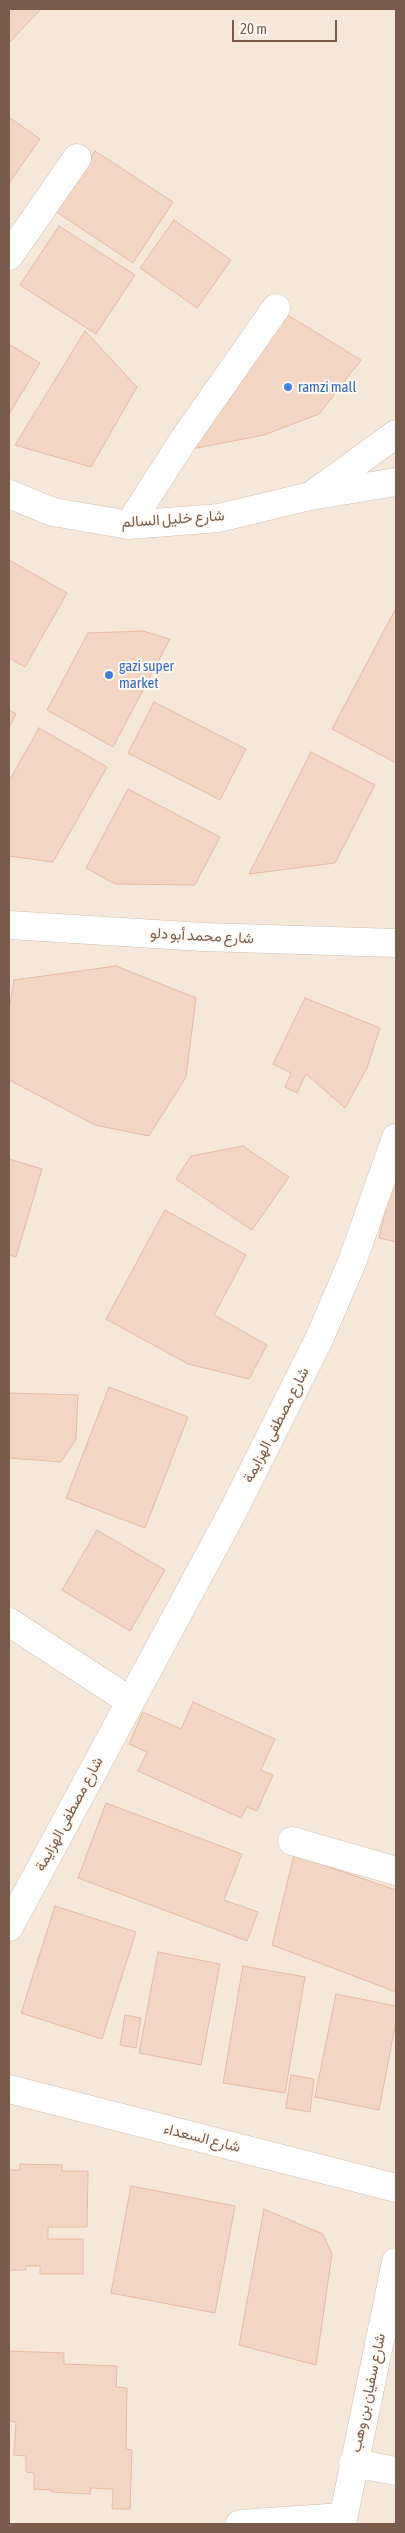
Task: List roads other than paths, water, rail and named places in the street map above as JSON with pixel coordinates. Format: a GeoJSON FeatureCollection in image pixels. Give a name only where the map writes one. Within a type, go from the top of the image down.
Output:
{"type":"FeatureCollection","features":[{"type":"Feature","properties":{"kind":"street"},"geometry":{"type":"LineString","coordinates":[[9,256],[77,158]]}},
{"type":"Feature","properties":{"kind":"street"},"geometry":{"type":"LineString","coordinates":[[129,525],[182,442],[276,308]]}},
{"type":"Feature","properties":{"kind":"street","name":"شارع خليل السالم"},"geometry":{"type":"LineString","coordinates":[[310,496],[396,434]]}},
{"type":"Feature","properties":{"kind":"street","name":"شارع خليل السالم"},"geometry":{"type":"LineString","coordinates":[[9,494],[53,512],[129,525],[219,518],[310,496],[396,482]]}},
{"type":"Feature","properties":{"kind":"street","name":"شارع محمد أبو دلو"},"geometry":{"type":"LineString","coordinates":[[9,925],[204,937],[396,943]]}},
{"type":"Feature","properties":{"kind":"street","name":"شارع مصطفى الهزايمة"},"geometry":{"type":"LineString","coordinates":[[9,1927],[232,1513],[320,1337],[352,1262],[396,1138]]}},
{"type":"Feature","properties":{"kind":"street"},"geometry":{"type":"LineString","coordinates":[[9,1622],[130,1701]]}},
{"type":"Feature","properties":{"kind":"street"},"geometry":{"type":"LineString","coordinates":[[292,1841],[396,1871]]}},
{"type":"Feature","properties":{"kind":"street","name":"شارع السعداء"},"geometry":{"type":"LineString","coordinates":[[9,2089],[396,2188]]}},
{"type":"Feature","properties":{"kind":"street","name":"شارع سفيان بن وهب"},"geometry":{"type":"LineString","coordinates":[[342,2521],[396,2262]]}},
{"type":"Feature","properties":{"kind":"street"},"geometry":{"type":"LineString","coordinates":[[353,2464],[396,2471]]}},
{"type":"Feature","properties":{"kind":"street"},"geometry":{"type":"LineString","coordinates":[[240,2524],[342,2521]]}},
{"type":"Feature","properties":{"kind":"place","name":"ramzi mall"},"geometry":{"type":"Point","coordinates":[288,387]}},
{"type":"Feature","properties":{"kind":"place","name":"gazi super market"},"geometry":{"type":"Point","coordinates":[109,675]}}]}
